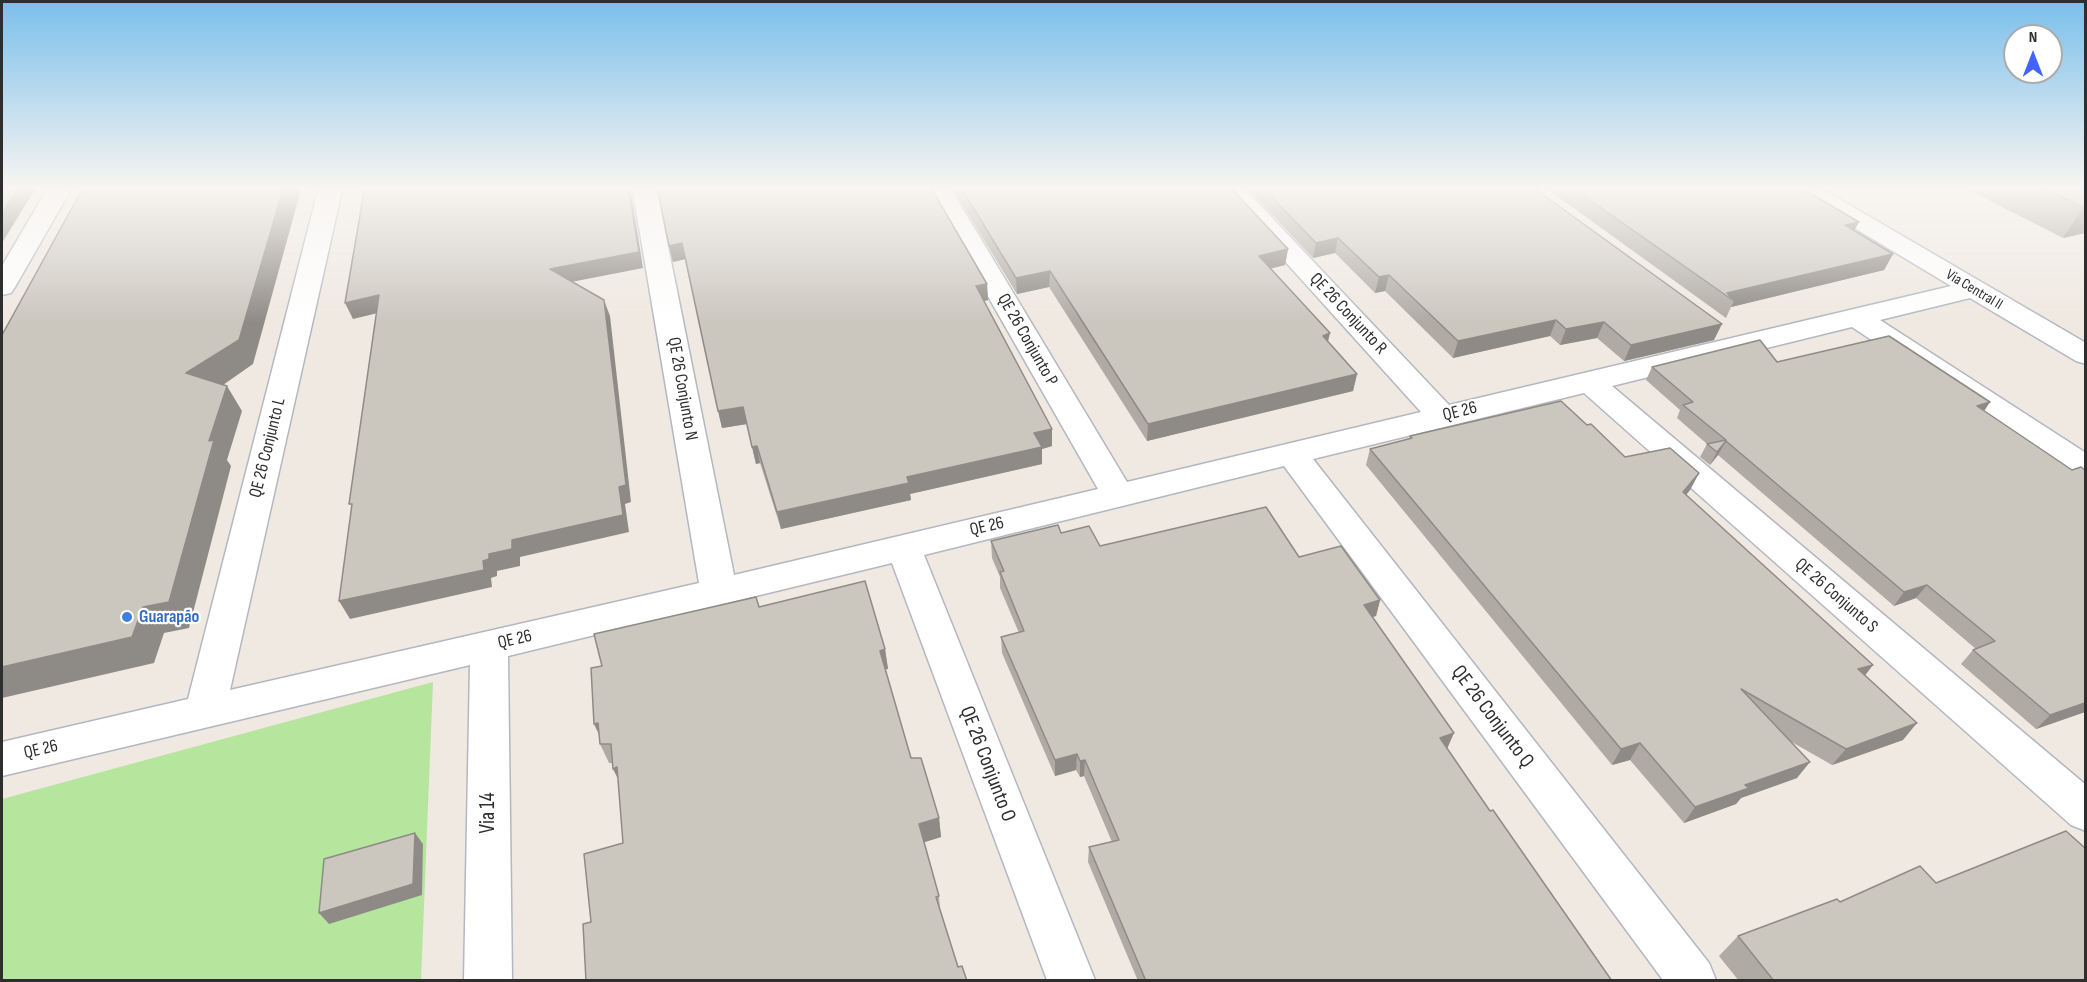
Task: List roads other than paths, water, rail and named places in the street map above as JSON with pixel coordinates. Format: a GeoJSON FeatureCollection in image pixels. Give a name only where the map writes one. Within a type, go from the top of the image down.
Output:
{"type":"FeatureCollection","features":[{"type":"Feature","properties":{"kind":"street"},"geometry":{"type":"LineString","coordinates":[[2,287],[34,232]]}},
{"type":"Feature","properties":{"kind":"street","name":"QE 26 Conjunto L"},"geometry":{"type":"LineString","coordinates":[[204,711],[320,232]]}},
{"type":"Feature","properties":{"kind":"street","name":"QE 26 Conjunto N"},"geometry":{"type":"LineString","coordinates":[[652,232],[719,592]]}},
{"type":"Feature","properties":{"kind":"street","name":"QE 26 Conjunto P"},"geometry":{"type":"LineString","coordinates":[[964,232],[1118,495]]}},
{"type":"Feature","properties":{"kind":"street","name":"QE 26 Conjunto R"},"geometry":{"type":"LineString","coordinates":[[1271,232],[1442,416]]}},
{"type":"Feature","properties":{"kind":"street","name":"Via Central II"},"geometry":{"type":"LineString","coordinates":[[1877,232],[2085,355]]}},
{"type":"Feature","properties":{"kind":"street","name":"QE 26"},"geometry":{"type":"LineString","coordinates":[[2,759],[719,592],[1587,380],[1858,318],[1972,289]]}},
{"type":"Feature","properties":{"kind":"street"},"geometry":{"type":"LineString","coordinates":[[1858,318],[2085,468]]}},
{"type":"Feature","properties":{"kind":"street"},"geometry":{"type":"LineString","coordinates":[[1712,323],[1741,344]]}},
{"type":"Feature","properties":{"kind":"street","name":"QE 26 Conjunto S"},"geometry":{"type":"LineString","coordinates":[[1587,380],[2085,812]]}},
{"type":"Feature","properties":{"kind":"street","name":"QE 26 Conjunto Q"},"geometry":{"type":"LineString","coordinates":[[1291,453],[1692,981]]}},
{"type":"Feature","properties":{"kind":"street","name":"QE 26 Conjunto O"},"geometry":{"type":"LineString","coordinates":[[903,546],[1071,981]]}},
{"type":"Feature","properties":{"kind":"street","name":"Via 14"},"geometry":{"type":"LineString","coordinates":[[488,981],[489,646]]}},
{"type":"Feature","properties":{"kind":"place","name":"Guarapão"},"geometry":{"type":"Point","coordinates":[127,617]}}]}
